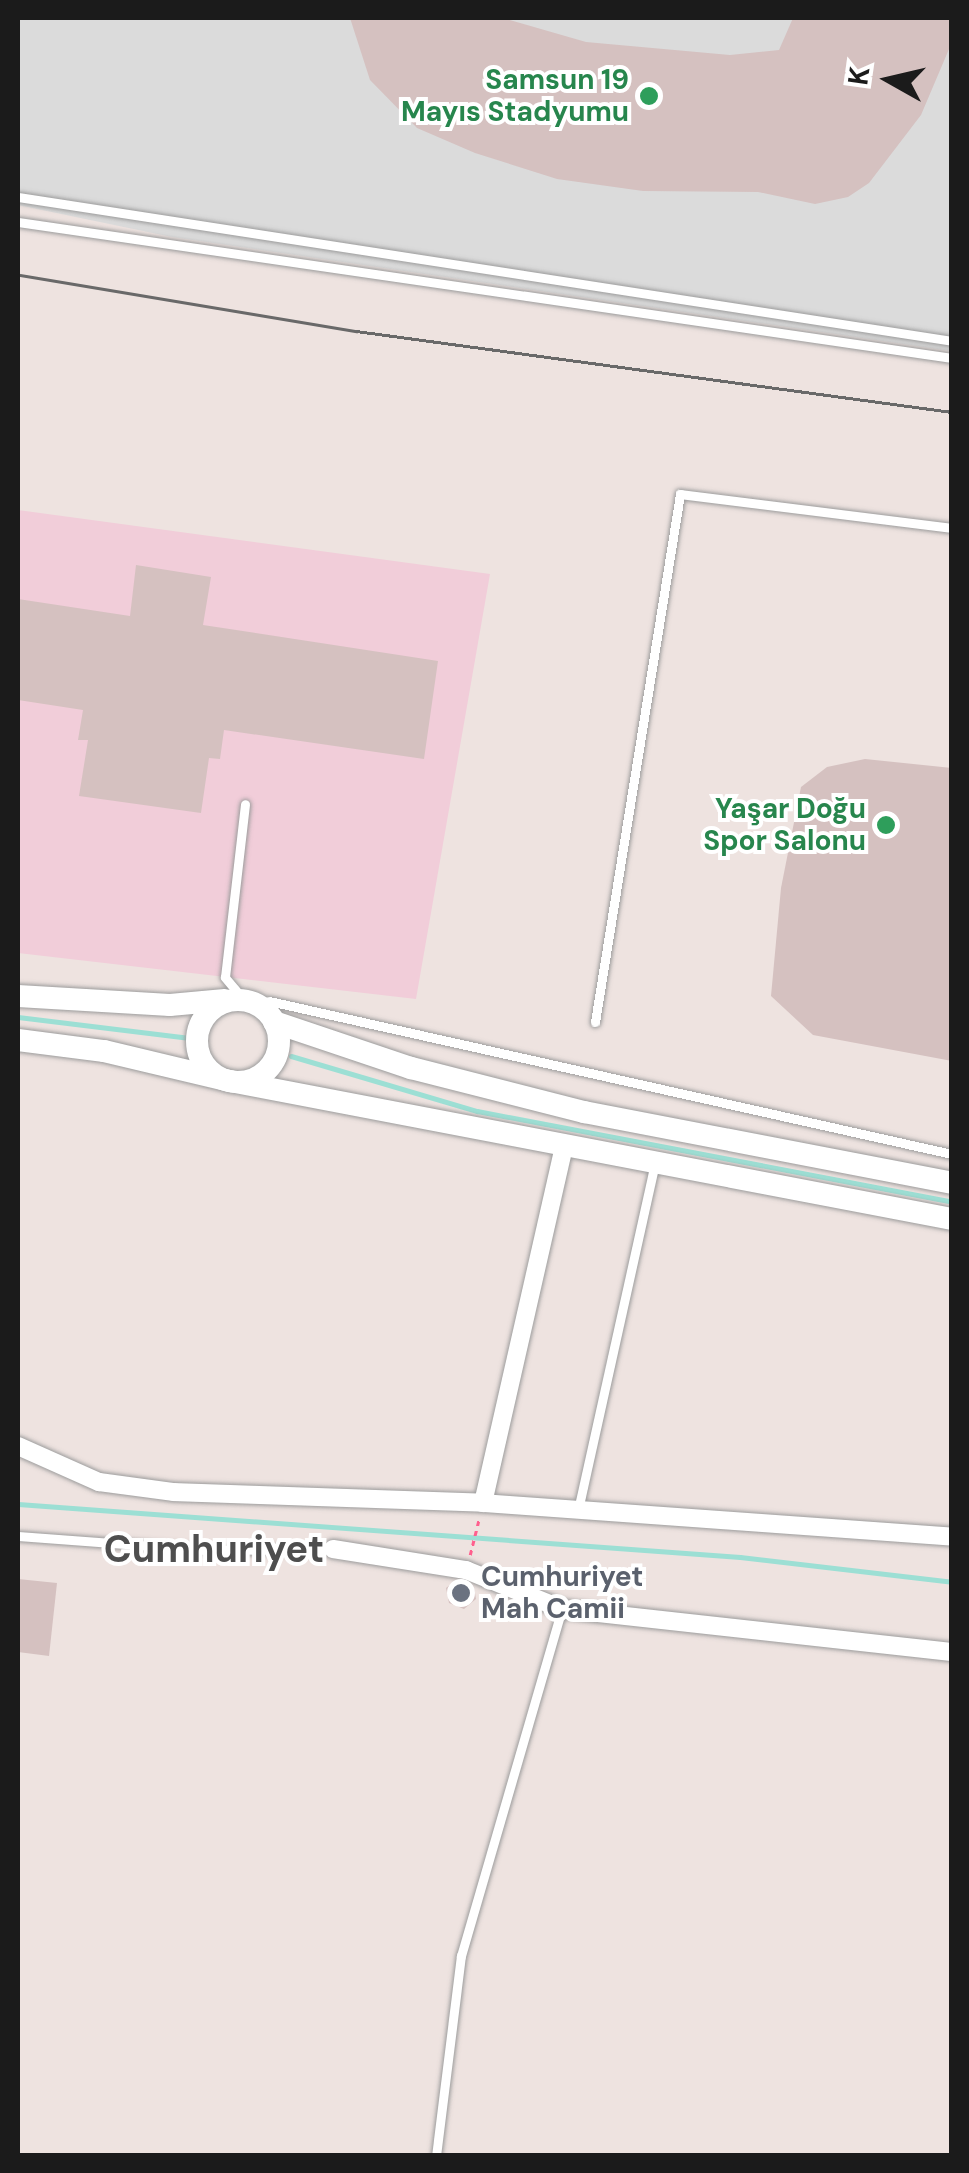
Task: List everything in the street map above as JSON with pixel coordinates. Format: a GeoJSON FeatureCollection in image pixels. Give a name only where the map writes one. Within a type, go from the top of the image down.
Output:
{"type":"FeatureCollection","features":[{"type":"Feature","properties":{"kind":"street"},"geometry":{"type":"LineString","coordinates":[[18,996],[170,1005],[244,1000],[411,1068],[584,1112],[952,1183]]}},
{"type":"Feature","properties":{"kind":"street"},"geometry":{"type":"LineString","coordinates":[[244,1000],[216,1006],[199,1028],[206,1068],[230,1082],[266,1071],[278,1048],[272,1012]]}},
{"type":"Feature","properties":{"kind":"street"},"geometry":{"type":"LineString","coordinates":[[18,1040],[104,1051],[230,1082],[952,1220]]}},
{"type":"Feature","properties":{"kind":"street"},"geometry":{"type":"LineString","coordinates":[[483,1503],[564,1146]]}},
{"type":"Feature","properties":{"kind":"street"},"geometry":{"type":"LineString","coordinates":[[18,1446],[99,1482],[174,1492],[483,1503],[952,1537]]}},
{"type":"Feature","properties":{"kind":"street"},"geometry":{"type":"LineString","coordinates":[[333,1549],[466,1570],[562,1609],[952,1652]]}},
{"type":"Feature","properties":{"kind":"lane"},"geometry":{"type":"LineString","coordinates":[[18,197],[952,341]]}},
{"type":"Feature","properties":{"kind":"lane"},"geometry":{"type":"LineString","coordinates":[[18,222],[952,358]]}},
{"type":"Feature","properties":{"kind":"lane"},"geometry":{"type":"LineString","coordinates":[[594,1022],[680,494],[952,528]]}},
{"type":"Feature","properties":{"kind":"lane"},"geometry":{"type":"LineString","coordinates":[[244,1000],[225,977],[245,804]]}},
{"type":"Feature","properties":{"kind":"lane"},"geometry":{"type":"LineString","coordinates":[[272,1012],[952,1154]]}},
{"type":"Feature","properties":{"kind":"lane"},"geometry":{"type":"LineString","coordinates":[[578,1510],[654,1164]]}},
{"type":"Feature","properties":{"kind":"lane"},"geometry":{"type":"LineString","coordinates":[[18,1536],[205,1550],[333,1549]]}},
{"type":"Feature","properties":{"kind":"lane"},"geometry":{"type":"LineString","coordinates":[[436,2156],[461,1956],[562,1609]]}},
{"type":"Feature","properties":{"kind":"path"},"geometry":{"type":"LineString","coordinates":[[466,1570],[483,1503]]}},
{"type":"Feature","properties":{"kind":"shaded area"},"geometry":{"type":"Polygon","coordinates":[[[18,18],[951,18],[951,351],[172,237],[18,205],[18,18]]]}},
{"type":"Feature","properties":{"kind":"shaded area"},"geometry":{"type":"Polygon","coordinates":[[[18,510],[490,574],[416,999],[18,953],[18,510]]]}},
{"type":"Feature","properties":{"kind":"building","name":"Samsun 19 Mayıs Stadyumu"},"geometry":{"type":"Polygon","coordinates":[[[350,18],[503,18],[586,42],[730,55],[779,50],[793,18],[952,18],[952,42],[921,115],[869,183],[848,197],[815,204],[758,192],[643,191],[557,179],[475,153],[417,128],[370,80],[350,18]]]}},
{"type":"Feature","properties":{"kind":"building"},"geometry":{"type":"Polygon","coordinates":[[[136,565],[211,577],[203,625],[438,661],[424,759],[224,730],[220,759],[209,758],[201,813],[79,796],[88,740],[78,740],[83,710],[18,700],[18,599],[130,616],[136,565]]]}},
{"type":"Feature","properties":{"kind":"building"},"geometry":{"type":"Polygon","coordinates":[[[865,759],[952,768],[952,1061],[813,1035],[771,996],[781,888],[801,787],[827,767],[865,759]]]}},
{"type":"Feature","properties":{"kind":"building"},"geometry":{"type":"Polygon","coordinates":[[[18,1579],[57,1583],[49,1656],[18,1652],[18,1579]]]}},
{"type":"Feature","properties":{"kind":"building","name":"Cumhuriyet Mah Camii"},"geometry":{"type":"Polygon","coordinates":[[[455,1581],[474,1587],[476,1599],[464,1609],[449,1603],[446,1588],[455,1581]]]}},
{"type":"Feature","properties":{"kind":"waterway"},"geometry":{"type":"LineString","coordinates":[[18,1017],[188,1038]]}},
{"type":"Feature","properties":{"kind":"waterway"},"geometry":{"type":"LineString","coordinates":[[291,1056],[477,1111],[952,1202]]}},
{"type":"Feature","properties":{"kind":"waterway"},"geometry":{"type":"LineString","coordinates":[[18,1504],[740,1557],[952,1582]]}},
{"type":"Feature","properties":{"kind":"tram line"},"geometry":{"type":"LineString","coordinates":[[20,275],[356,331],[952,412]]}},
{"type":"Feature","properties":{"kind":"place","name":"Samsun 19 Mayıs Stadyumu"},"geometry":{"type":"Point","coordinates":[649,96]}},
{"type":"Feature","properties":{"kind":"place","name":"Yaşar Doğu Spor Salonu"},"geometry":{"type":"Point","coordinates":[886,825]}},
{"type":"Feature","properties":{"kind":"place","name":"Cumhuriyet Mah Camii"},"geometry":{"type":"Point","coordinates":[461,1593]}},
{"type":"Feature","properties":{"kind":"district","name":"Cumhuriyet"},"geometry":{"type":"Point","coordinates":[214,1550]}}]}
